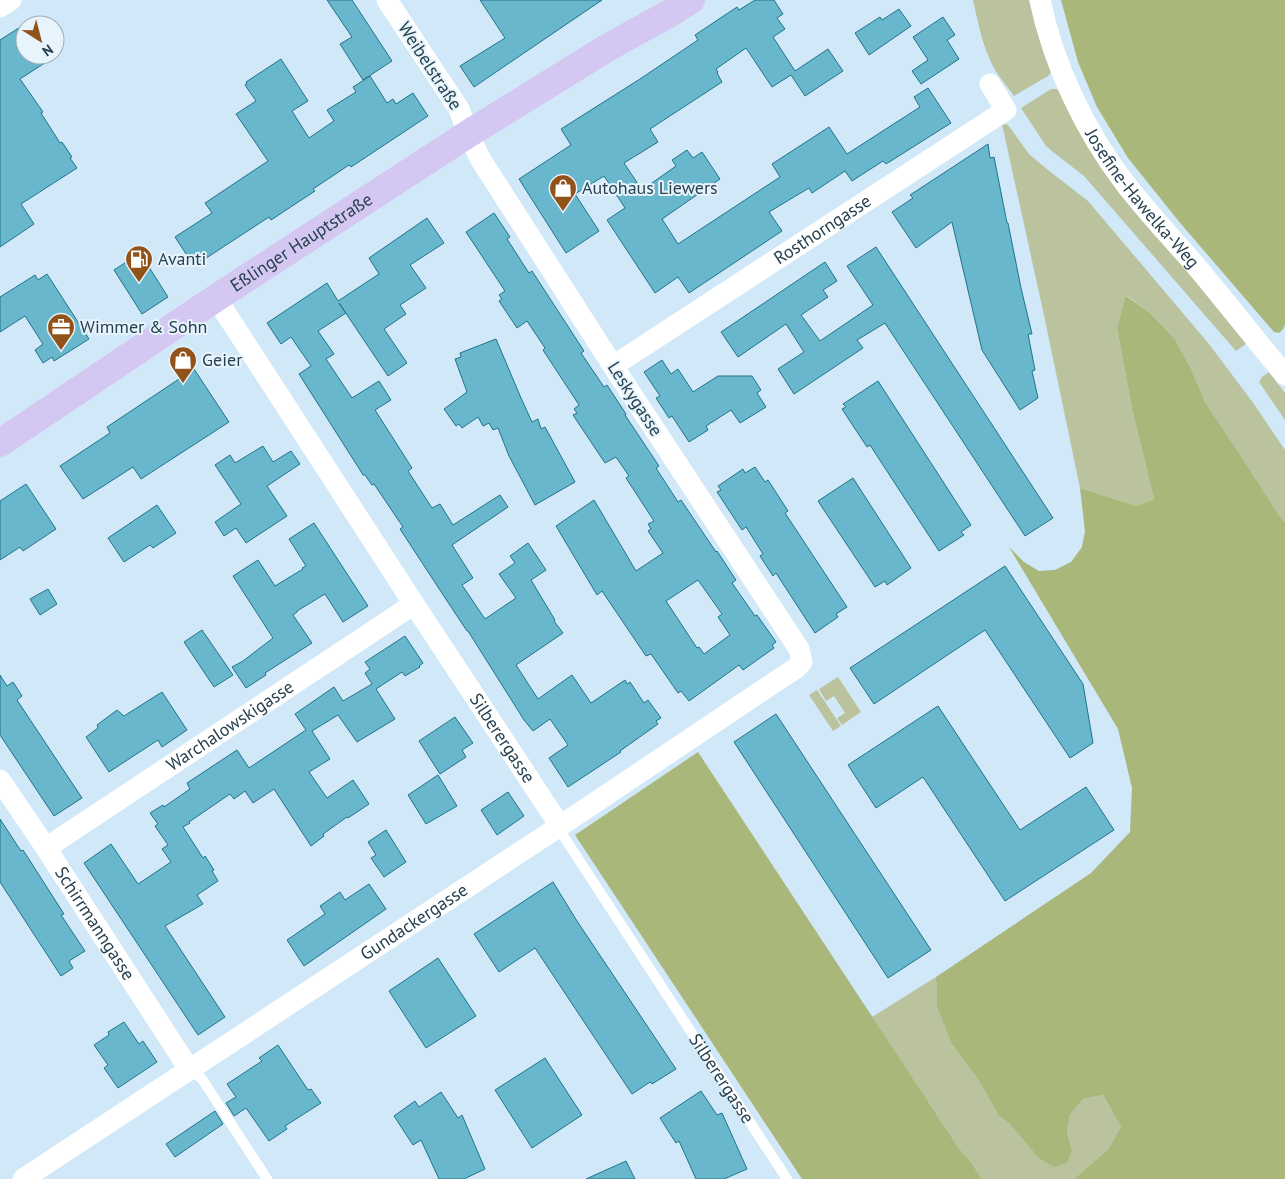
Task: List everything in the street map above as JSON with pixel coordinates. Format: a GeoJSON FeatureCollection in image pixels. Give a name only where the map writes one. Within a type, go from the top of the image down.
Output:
{"type":"FeatureCollection","features":[{"type":"Feature","properties":{"kind":"main road","name":"Eßlinger Hauptstraße"},"geometry":{"type":"LineString","coordinates":[[607,48],[665,0]]}},
{"type":"Feature","properties":{"kind":"main road","name":"Eßlinger Hauptstraße"},"geometry":{"type":"LineString","coordinates":[[0,443],[216,298],[468,134],[607,48],[691,0]]}},
{"type":"Feature","properties":{"kind":"street"},"geometry":{"type":"LineString","coordinates":[[0,7],[11,0]]}},
{"type":"Feature","properties":{"kind":"street","name":"Weibelstraße"},"geometry":{"type":"LineString","coordinates":[[387,0],[459,109],[468,134]]}},
{"type":"Feature","properties":{"kind":"street","name":"Josefine-Hawelka-Weg"},"geometry":{"type":"LineString","coordinates":[[1040,0],[1062,74],[1078,108],[1103,152],[1124,182],[1285,375]]}},
{"type":"Feature","properties":{"kind":"street","name":"Rosthorngasse"},"geometry":{"type":"LineString","coordinates":[[613,366],[1006,110],[990,84]]}},
{"type":"Feature","properties":{"kind":"street","name":"Leskygasse"},"geometry":{"type":"LineString","coordinates":[[468,134],[481,160],[613,366],[799,649],[802,662]]}},
{"type":"Feature","properties":{"kind":"street","name":"Silberergasse"},"geometry":{"type":"LineString","coordinates":[[216,298],[560,826]]}},
{"type":"Feature","properties":{"kind":"street","name":"Warchalowskigasse"},"geometry":{"type":"LineString","coordinates":[[46,848],[414,604]]}},
{"type":"Feature","properties":{"kind":"street","name":"Gundackergasse"},"geometry":{"type":"LineString","coordinates":[[23,1179],[560,826],[795,669],[802,662]]}},
{"type":"Feature","properties":{"kind":"street","name":"Schirrmanngasse"},"geometry":{"type":"LineString","coordinates":[[0,780],[189,1069]]}},
{"type":"Feature","properties":{"kind":"lane","name":"Silberergasse"},"geometry":{"type":"LineString","coordinates":[[560,826],[564,838],[787,1179]]}},
{"type":"Feature","properties":{"kind":"lane"},"geometry":{"type":"LineString","coordinates":[[189,1069],[202,1079],[268,1179]]}},
{"type":"Feature","properties":{"kind":"green space"},"geometry":{"type":"Polygon","coordinates":[[[973,0],[1029,0],[1051,72],[1048,76],[1014,96],[997,72],[986,49],[973,0]]]}},
{"type":"Feature","properties":{"kind":"green space"},"geometry":{"type":"Polygon","coordinates":[[[1061,0],[1285,0],[1285,324],[1279,333],[1274,332],[1181,224],[1128,158],[1097,107],[1078,62],[1061,0]]]}},
{"type":"Feature","properties":{"kind":"green space"},"geometry":{"type":"Polygon","coordinates":[[[1051,89],[1057,89],[1062,95],[1247,343],[1236,351],[1084,176],[1046,146],[1021,108],[1051,89]]]}},
{"type":"Feature","properties":{"kind":"green space"},"geometry":{"type":"Polygon","coordinates":[[[1002,124],[1008,125],[1029,154],[1088,201],[1209,344],[1254,404],[1285,450],[1285,523],[1205,402],[1191,369],[1175,339],[1149,312],[1127,296],[1117,328],[1132,409],[1154,499],[1136,506],[1080,488],[1002,124]]]}},
{"type":"Feature","properties":{"kind":"green space"},"geometry":{"type":"Polygon","coordinates":[[[1126,296],[1149,312],[1175,339],[1191,369],[1205,402],[1285,523],[1285,1179],[1074,1179],[1108,1149],[1121,1127],[1103,1095],[1083,1099],[1070,1115],[1067,1131],[1072,1151],[1067,1163],[1054,1167],[1040,1159],[1010,1124],[999,1116],[977,1078],[951,1043],[937,1007],[936,977],[1091,873],[1130,832],[1132,788],[1118,729],[1009,547],[1024,562],[1039,571],[1055,570],[1071,562],[1082,547],[1085,531],[1080,488],[1136,506],[1154,499],[1132,409],[1117,328],[1126,296]]]}},
{"type":"Feature","properties":{"kind":"green space"},"geometry":{"type":"Polygon","coordinates":[[[1269,372],[1285,393],[1285,420],[1259,382],[1269,372]]]}},
{"type":"Feature","properties":{"kind":"green space"},"geometry":{"type":"Polygon","coordinates":[[[838,677],[861,712],[842,725],[837,718],[845,713],[834,696],[826,701],[819,689],[838,677]]]}},
{"type":"Feature","properties":{"kind":"green space"},"geometry":{"type":"Polygon","coordinates":[[[817,690],[841,726],[833,731],[809,695],[817,690]]]}},
{"type":"Feature","properties":{"kind":"green space"},"geometry":{"type":"Polygon","coordinates":[[[698,752],[958,1147],[982,1179],[802,1179],[575,835],[698,752]]]}},
{"type":"Feature","properties":{"kind":"green space"},"geometry":{"type":"Polygon","coordinates":[[[936,977],[937,1007],[951,1043],[977,1078],[999,1116],[1010,1124],[1072,1151],[1067,1131],[1070,1115],[1083,1099],[1103,1095],[1121,1127],[1108,1149],[1074,1179],[982,1179],[958,1147],[872,1017],[936,977]]]}},
{"type":"Feature","properties":{"kind":"building"},"geometry":{"type":"Polygon","coordinates":[[[327,0],[352,0],[392,61],[363,80],[340,44],[352,37],[327,0]]]}},
{"type":"Feature","properties":{"kind":"building"},"geometry":{"type":"Polygon","coordinates":[[[480,0],[602,0],[474,87],[460,66],[505,38],[480,0]]]}},
{"type":"Feature","properties":{"kind":"building"},"geometry":{"type":"Polygon","coordinates":[[[755,0],[774,0],[783,14],[777,18],[785,29],[773,37],[795,71],[828,49],[843,71],[805,96],[791,75],[772,87],[746,48],[716,69],[722,82],[650,129],[658,142],[624,163],[642,190],[676,166],[672,160],[687,150],[693,158],[702,152],[720,179],[662,219],[678,244],[780,177],[772,164],[829,127],[847,154],[920,107],[914,97],[928,88],[951,123],[886,164],[883,161],[852,181],[845,171],[812,193],[809,188],[769,212],[782,231],[689,293],[678,277],[655,293],[607,220],[625,208],[604,176],[575,194],[599,231],[566,253],[519,179],[571,145],[561,129],[698,40],[695,35],[737,7],[739,10],[755,0]]]}},
{"type":"Feature","properties":{"kind":"building"},"geometry":{"type":"Polygon","coordinates":[[[899,9],[911,26],[869,55],[855,33],[880,17],[882,20],[899,9]]]}},
{"type":"Feature","properties":{"kind":"building"},"geometry":{"type":"Polygon","coordinates":[[[943,17],[955,35],[947,40],[959,59],[921,84],[912,71],[928,60],[913,37],[943,17]]]}},
{"type":"Feature","properties":{"kind":"building"},"geometry":{"type":"Polygon","coordinates":[[[15,30],[15,65],[42,65],[20,79],[43,112],[41,113],[60,143],[62,142],[72,157],[70,158],[77,168],[21,204],[34,224],[0,247],[0,40],[15,30]]]}},
{"type":"Feature","properties":{"kind":"building"},"geometry":{"type":"Polygon","coordinates":[[[281,59],[308,101],[292,111],[309,138],[334,121],[327,110],[356,92],[353,87],[370,76],[387,103],[393,99],[396,104],[413,93],[428,116],[351,167],[349,165],[313,189],[315,191],[271,220],[269,217],[194,266],[175,237],[212,213],[205,203],[268,161],[236,114],[256,101],[245,85],[247,84],[246,82],[281,59]]]}},
{"type":"Feature","properties":{"kind":"building"},"geometry":{"type":"Polygon","coordinates":[[[988,144],[990,158],[994,157],[1032,334],[1028,334],[1035,370],[1032,371],[1038,398],[1020,410],[982,350],[952,222],[916,248],[892,212],[913,198],[910,195],[988,144]]]}},
{"type":"Feature","properties":{"kind":"building"},"geometry":{"type":"Polygon","coordinates":[[[494,213],[510,237],[507,239],[529,273],[532,271],[584,351],[581,353],[604,387],[607,385],[626,414],[659,466],[656,468],[678,502],[681,500],[717,551],[736,580],[732,583],[776,642],[772,645],[774,648],[743,670],[739,665],[689,701],[681,691],[678,693],[651,654],[646,656],[602,591],[597,595],[556,526],[594,500],[636,571],[663,553],[648,531],[651,529],[648,524],[654,521],[626,478],[629,476],[616,457],[605,463],[573,415],[577,413],[574,409],[579,405],[543,350],[545,348],[527,321],[517,328],[499,301],[502,299],[499,295],[505,291],[466,232],[494,213]],[[698,580],[666,601],[697,648],[699,647],[704,654],[730,635],[718,617],[722,614],[698,580]]]}},
{"type":"Feature","properties":{"kind":"building"},"geometry":{"type":"Polygon","coordinates":[[[427,218],[444,243],[410,265],[426,288],[400,305],[406,314],[384,329],[407,363],[388,376],[346,313],[318,331],[334,354],[326,359],[352,398],[379,381],[391,400],[375,410],[412,468],[408,471],[432,508],[440,504],[453,525],[500,495],[508,507],[452,545],[473,578],[462,585],[485,619],[516,598],[499,574],[515,563],[510,556],[528,543],[546,570],[531,580],[554,621],[563,633],[516,665],[538,699],[572,675],[591,703],[625,680],[627,684],[630,682],[644,703],[648,700],[661,718],[656,721],[658,724],[621,752],[568,787],[549,758],[568,745],[550,719],[533,731],[524,720],[400,529],[403,527],[374,484],[372,485],[363,475],[299,374],[311,366],[291,337],[281,344],[267,323],[327,283],[338,301],[379,274],[369,258],[427,218]]]}},
{"type":"Feature","properties":{"kind":"building"},"geometry":{"type":"Polygon","coordinates":[[[876,247],[1053,518],[1025,536],[885,323],[857,340],[863,348],[794,394],[778,369],[804,352],[786,324],[738,357],[721,332],[825,262],[837,281],[823,290],[828,297],[801,315],[820,341],[873,305],[847,266],[876,247]]]}},
{"type":"Feature","properties":{"kind":"building"},"geometry":{"type":"Polygon","coordinates":[[[140,253],[168,297],[142,314],[114,270],[140,253]]]}},
{"type":"Feature","properties":{"kind":"building"},"geometry":{"type":"Polygon","coordinates":[[[47,274],[89,339],[54,361],[52,357],[43,363],[35,350],[43,344],[25,316],[0,332],[0,297],[35,275],[38,280],[47,274]]]}},
{"type":"Feature","properties":{"kind":"building"},"geometry":{"type":"Polygon","coordinates":[[[496,339],[532,422],[538,419],[541,429],[545,427],[575,482],[535,505],[509,456],[498,428],[493,430],[489,423],[483,426],[478,417],[462,428],[459,424],[456,426],[444,409],[467,392],[455,359],[461,357],[460,353],[496,339]]]}},
{"type":"Feature","properties":{"kind":"building"},"geometry":{"type":"Polygon","coordinates":[[[662,360],[671,374],[678,369],[693,392],[718,376],[752,376],[761,390],[757,393],[766,407],[740,423],[731,410],[706,426],[708,430],[689,442],[672,416],[669,418],[656,398],[660,396],[644,372],[662,360]]]}},
{"type":"Feature","properties":{"kind":"building"},"geometry":{"type":"Polygon","coordinates":[[[194,369],[229,422],[141,479],[133,467],[83,499],[60,466],[110,433],[107,427],[194,369]]]}},
{"type":"Feature","properties":{"kind":"building"},"geometry":{"type":"Polygon","coordinates":[[[878,381],[971,525],[961,532],[964,535],[939,551],[870,445],[867,447],[842,409],[846,407],[843,404],[878,381]]]}},
{"type":"Feature","properties":{"kind":"building"},"geometry":{"type":"Polygon","coordinates":[[[263,446],[273,462],[291,451],[300,464],[267,486],[287,516],[246,543],[236,528],[224,536],[215,522],[241,504],[215,465],[230,455],[235,463],[263,446]]]}},
{"type":"Feature","properties":{"kind":"building"},"geometry":{"type":"Polygon","coordinates":[[[755,467],[765,482],[768,480],[788,511],[785,513],[847,607],[836,614],[838,617],[815,633],[776,573],[773,576],[760,556],[763,554],[746,527],[742,530],[717,492],[721,490],[718,486],[743,469],[745,473],[755,467]]]}},
{"type":"Feature","properties":{"kind":"building"},"geometry":{"type":"Polygon","coordinates":[[[853,478],[911,568],[887,585],[885,581],[875,587],[818,501],[853,478]]]}},
{"type":"Feature","properties":{"kind":"building"},"geometry":{"type":"Polygon","coordinates":[[[26,484],[56,529],[23,551],[20,547],[0,560],[0,501],[26,484]]]}},
{"type":"Feature","properties":{"kind":"building"},"geometry":{"type":"Polygon","coordinates":[[[157,505],[176,533],[153,548],[150,545],[124,562],[108,538],[157,505]]]}},
{"type":"Feature","properties":{"kind":"building"},"geometry":{"type":"Polygon","coordinates":[[[314,523],[368,606],[343,622],[325,594],[297,611],[293,615],[312,643],[265,673],[266,675],[246,688],[232,667],[273,638],[233,576],[258,560],[275,586],[303,569],[306,566],[289,539],[314,523]]]}},
{"type":"Feature","properties":{"kind":"building"},"geometry":{"type":"Polygon","coordinates":[[[1005,566],[1083,684],[1093,743],[1070,758],[985,630],[874,704],[850,668],[1005,566]]]}},
{"type":"Feature","properties":{"kind":"building"},"geometry":{"type":"Polygon","coordinates":[[[48,589],[57,604],[40,615],[30,599],[48,589]]]}},
{"type":"Feature","properties":{"kind":"building"},"geometry":{"type":"Polygon","coordinates":[[[202,630],[233,675],[214,687],[184,642],[202,630]]]}},
{"type":"Feature","properties":{"kind":"building"},"geometry":{"type":"Polygon","coordinates":[[[405,636],[423,663],[405,676],[402,672],[376,689],[395,719],[357,742],[338,715],[312,731],[330,759],[309,772],[327,798],[353,780],[369,804],[323,834],[324,836],[311,846],[274,789],[253,803],[245,791],[234,799],[230,794],[183,827],[203,858],[205,856],[214,870],[212,871],[218,881],[197,895],[203,904],[165,926],[225,1017],[198,1035],[84,863],[111,844],[138,884],[171,862],[162,849],[168,845],[155,826],[158,824],[150,813],[163,805],[164,807],[190,789],[187,783],[237,750],[249,768],[306,730],[295,714],[334,687],[343,701],[372,684],[365,673],[370,669],[365,662],[405,636]]]}},
{"type":"Feature","properties":{"kind":"building"},"geometry":{"type":"Polygon","coordinates":[[[0,675],[7,686],[13,682],[22,696],[17,700],[82,798],[54,816],[0,735],[0,675]]]}},
{"type":"Feature","properties":{"kind":"building"},"geometry":{"type":"Polygon","coordinates":[[[162,692],[187,730],[162,747],[158,740],[109,772],[86,737],[98,728],[97,725],[117,710],[124,716],[162,692]]]}},
{"type":"Feature","properties":{"kind":"building"},"geometry":{"type":"Polygon","coordinates":[[[938,706],[1020,830],[1086,787],[1114,830],[1005,901],[923,777],[876,808],[848,765],[938,706]]]}},
{"type":"Feature","properties":{"kind":"building"},"geometry":{"type":"Polygon","coordinates":[[[776,714],[931,950],[888,978],[734,742],[776,714]]]}},
{"type":"Feature","properties":{"kind":"building"},"geometry":{"type":"Polygon","coordinates":[[[455,717],[473,743],[462,750],[466,757],[440,774],[419,741],[455,717]]]}},
{"type":"Feature","properties":{"kind":"building"},"geometry":{"type":"Polygon","coordinates":[[[438,775],[457,806],[426,824],[408,795],[438,775]]]}},
{"type":"Feature","properties":{"kind":"building"},"geometry":{"type":"Polygon","coordinates":[[[508,792],[524,816],[497,835],[481,810],[508,792]]]}},
{"type":"Feature","properties":{"kind":"building"},"geometry":{"type":"Polygon","coordinates":[[[0,819],[21,851],[23,850],[64,914],[61,915],[85,951],[69,961],[73,968],[61,976],[0,882],[0,819]]]}},
{"type":"Feature","properties":{"kind":"building"},"geometry":{"type":"Polygon","coordinates":[[[386,830],[406,862],[384,877],[371,858],[376,855],[368,842],[386,830]]]}},
{"type":"Feature","properties":{"kind":"building"},"geometry":{"type":"Polygon","coordinates":[[[553,882],[676,1069],[652,1084],[650,1082],[632,1094],[535,948],[499,972],[474,934],[553,882]]]}},
{"type":"Feature","properties":{"kind":"building"},"geometry":{"type":"Polygon","coordinates":[[[369,884],[386,909],[304,966],[287,940],[325,914],[320,906],[340,892],[345,900],[369,884]]]}},
{"type":"Feature","properties":{"kind":"building"},"geometry":{"type":"Polygon","coordinates":[[[438,958],[476,1016],[426,1048],[389,991],[438,958]]]}},
{"type":"Feature","properties":{"kind":"building"},"geometry":{"type":"Polygon","coordinates":[[[124,1022],[139,1044],[143,1041],[157,1062],[118,1088],[104,1068],[108,1065],[94,1045],[109,1035],[108,1032],[124,1022]]]}},
{"type":"Feature","properties":{"kind":"building"},"geometry":{"type":"Polygon","coordinates":[[[278,1045],[308,1090],[311,1089],[321,1103],[285,1126],[287,1129],[269,1141],[246,1108],[234,1116],[226,1103],[236,1097],[227,1084],[262,1061],[259,1058],[278,1045]]]}},
{"type":"Feature","properties":{"kind":"building"},"geometry":{"type":"Polygon","coordinates":[[[545,1058],[582,1115],[532,1148],[495,1090],[545,1058]]]}},
{"type":"Feature","properties":{"kind":"building"},"geometry":{"type":"Polygon","coordinates":[[[701,1091],[717,1115],[722,1113],[747,1169],[724,1179],[696,1179],[679,1141],[676,1143],[660,1118],[701,1091]]]}},
{"type":"Feature","properties":{"kind":"building"},"geometry":{"type":"Polygon","coordinates":[[[441,1092],[458,1118],[462,1115],[485,1169],[464,1179],[439,1179],[421,1140],[413,1145],[394,1116],[415,1101],[419,1107],[441,1092]]]}},
{"type":"Feature","properties":{"kind":"building"},"geometry":{"type":"Polygon","coordinates":[[[215,1111],[223,1124],[175,1157],[166,1144],[215,1111]]]}},
{"type":"Feature","properties":{"kind":"building"},"geometry":{"type":"Polygon","coordinates":[[[626,1161],[635,1179],[586,1179],[626,1161]]]}},
{"type":"Feature","properties":{"kind":"place","name":"Autohaus Liewers"},"geometry":{"type":"Point","coordinates":[563,212]}},
{"type":"Feature","properties":{"kind":"place","name":"Avanti"},"geometry":{"type":"Point","coordinates":[139,283]}},
{"type":"Feature","properties":{"kind":"place","name":"Wimmer & Sohn"},"geometry":{"type":"Point","coordinates":[61,351]}},
{"type":"Feature","properties":{"kind":"place","name":"Geier"},"geometry":{"type":"Point","coordinates":[183,384]}}]}
